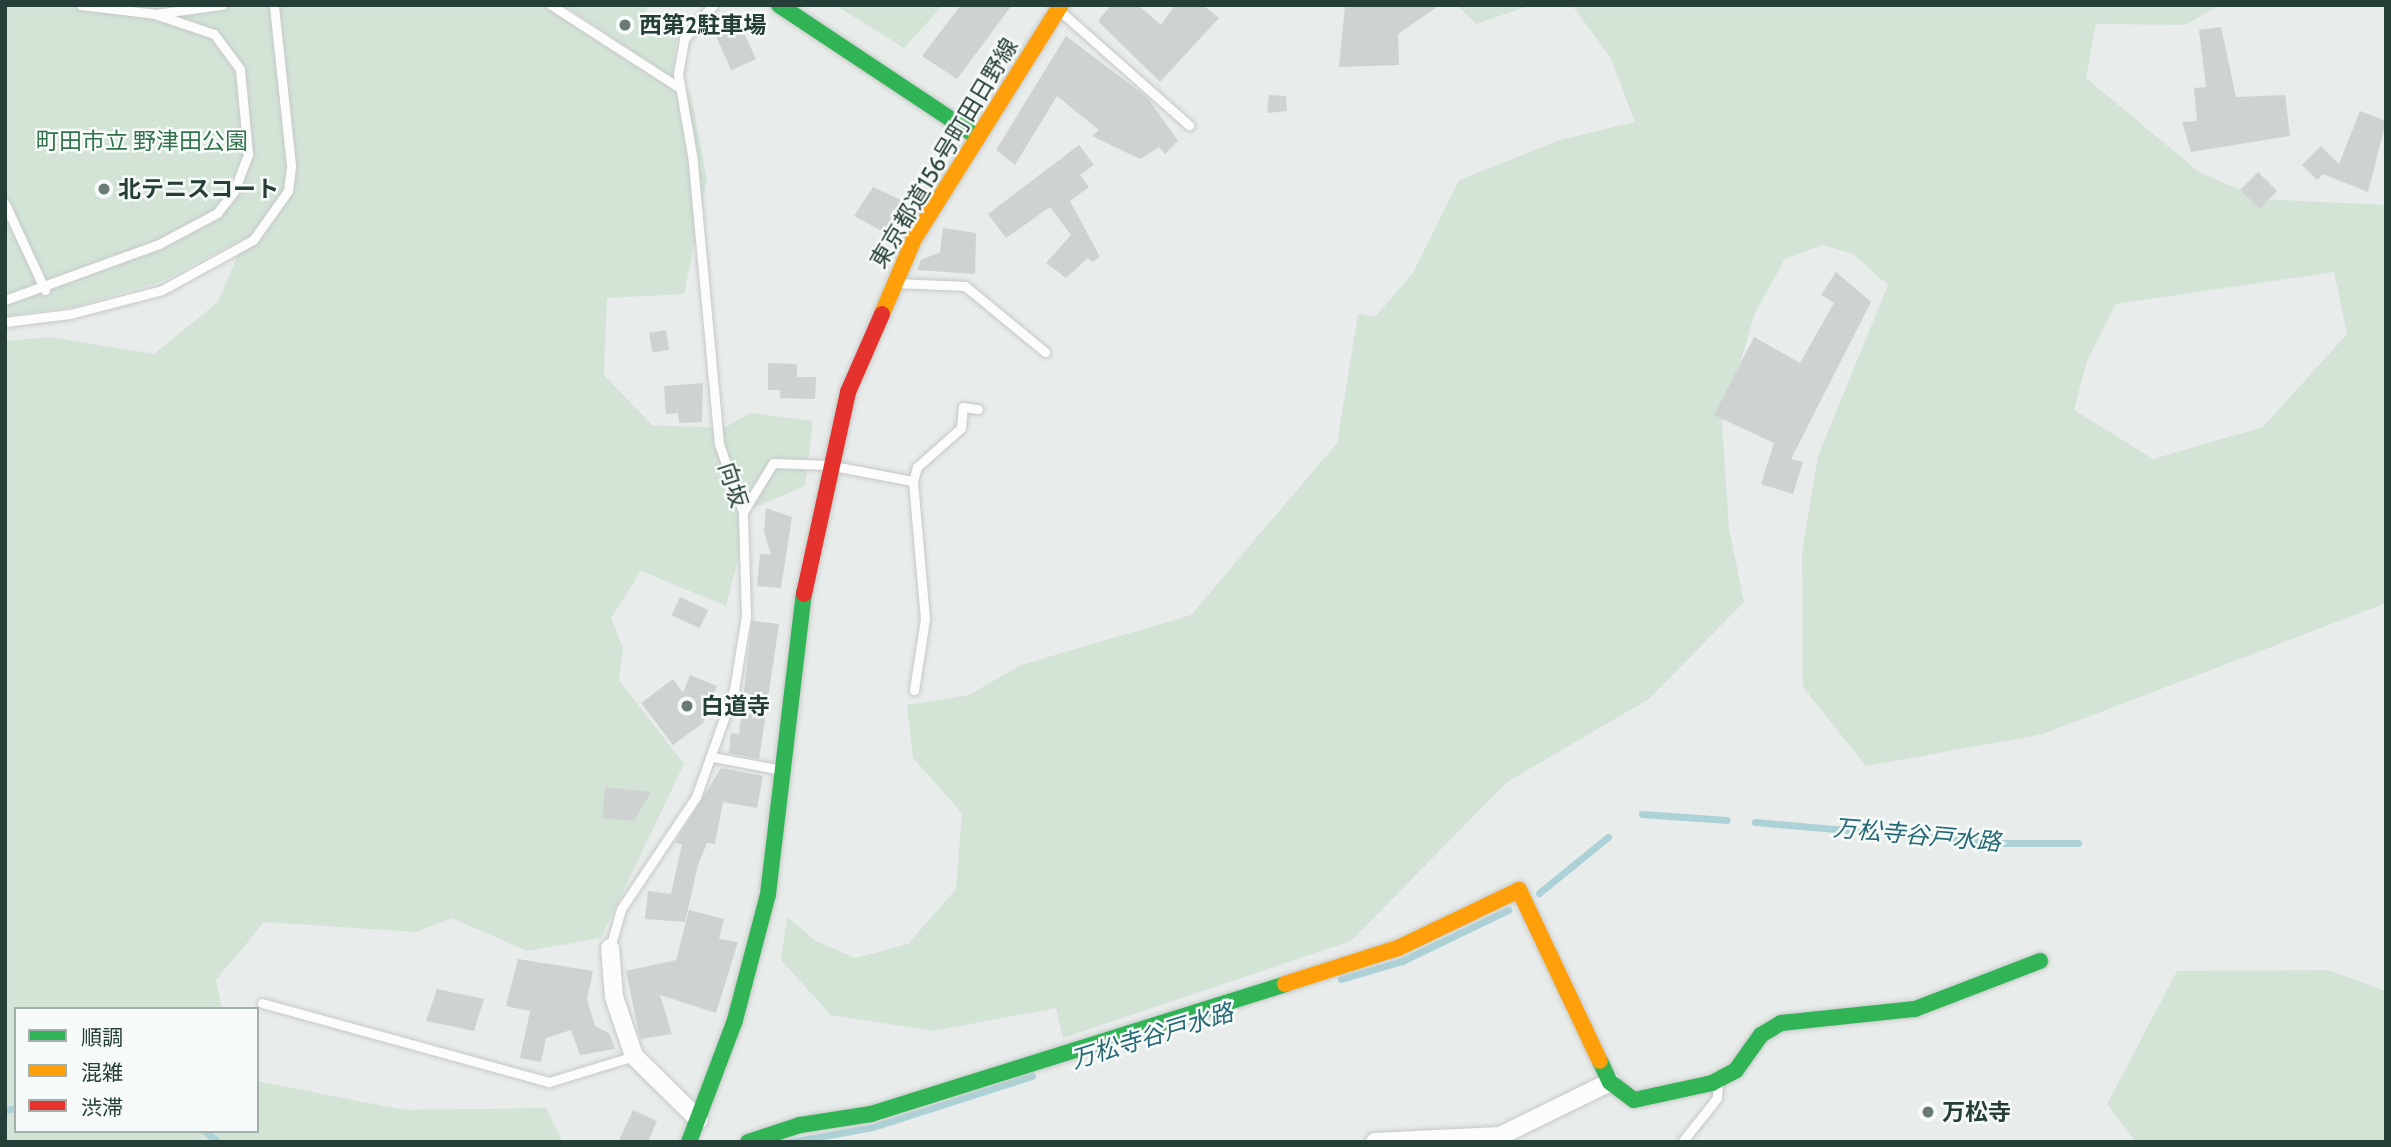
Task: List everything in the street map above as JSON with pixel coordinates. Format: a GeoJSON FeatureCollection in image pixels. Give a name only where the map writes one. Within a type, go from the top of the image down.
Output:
{"type":"FeatureCollection","features":[{"type":"Feature","properties":{"kind":"street"},"geometry":{"type":"LineString","coordinates":[[779,5],[976,136]]}},
{"type":"Feature","properties":{"kind":"street","name":"東京都道156号町田日野線"},"geometry":{"type":"LineString","coordinates":[[689,1142],[754,960],[784,771],[809,553],[828,465],[858,364],[893,282],[976,136],[1059,7]]}},
{"type":"Feature","properties":{"kind":"street"},"geometry":{"type":"LineString","coordinates":[[748,1142],[800,1125],[872,1114],[1388,951],[1519,890],[1610,1082],[1634,1100],[1719,1079],[1736,1070],[1761,1035],[1781,1023],[1914,1009],[2040,961]]}},
{"type":"Feature","properties":{"kind":"street"},"geometry":{"type":"LineString","coordinates":[[610,948],[614,996],[634,1056],[699,1120]]}},
{"type":"Feature","properties":{"kind":"street"},"geometry":{"type":"LineString","coordinates":[[1375,1142],[1500,1136],[1610,1082]]}},
{"type":"Feature","properties":{"kind":"lane"},"geometry":{"type":"LineString","coordinates":[[5,300],[44,290],[207,220],[226,203],[243,173],[246,101],[230,48],[214,34],[155,14],[81,5]]}},
{"type":"Feature","properties":{"kind":"lane"},"geometry":{"type":"LineString","coordinates":[[155,14],[222,5]]}},
{"type":"Feature","properties":{"kind":"lane"},"geometry":{"type":"LineString","coordinates":[[5,322],[70,314],[162,290],[253,240],[288,191],[291,166],[274,5]]}},
{"type":"Feature","properties":{"kind":"lane"},"geometry":{"type":"LineString","coordinates":[[551,5],[680,88]]}},
{"type":"Feature","properties":{"kind":"lane","name":"向坂"},"geometry":{"type":"LineString","coordinates":[[610,948],[621,909],[696,797],[712,757],[744,629],[743,512],[719,444],[677,57],[684,39],[713,5]]}},
{"type":"Feature","properties":{"kind":"lane"},"geometry":{"type":"LineString","coordinates":[[1059,7],[1189,125]]}},
{"type":"Feature","properties":{"kind":"lane"},"geometry":{"type":"LineString","coordinates":[[5,204],[44,290]]}},
{"type":"Feature","properties":{"kind":"lane"},"geometry":{"type":"LineString","coordinates":[[893,282],[965,286],[1045,352]]}},
{"type":"Feature","properties":{"kind":"lane"},"geometry":{"type":"LineString","coordinates":[[914,690],[925,619],[913,481],[917,467],[961,428],[963,407],[978,409]]}},
{"type":"Feature","properties":{"kind":"lane"},"geometry":{"type":"LineString","coordinates":[[743,512],[773,463],[828,465],[913,481]]}},
{"type":"Feature","properties":{"kind":"lane"},"geometry":{"type":"LineString","coordinates":[[712,757],[784,771]]}},
{"type":"Feature","properties":{"kind":"lane"},"geometry":{"type":"LineString","coordinates":[[262,1003],[549,1082],[634,1056]]}},
{"type":"Feature","properties":{"kind":"lane"},"geometry":{"type":"LineString","coordinates":[[1682,1142],[1717,1098],[1719,1079]]}},
{"type":"Feature","properties":{"kind":"green space","name":"町田市立 野津田公園"},"geometry":{"type":"Polygon","coordinates":[[[5,5],[548,5],[691,96],[707,180],[684,294],[607,298],[604,375],[652,425],[724,428],[750,413],[813,421],[805,486],[751,509],[726,606],[641,571],[611,618],[623,648],[619,680],[684,764],[601,938],[527,951],[452,918],[417,932],[264,922],[216,980],[222,1007],[14,1007],[14,1133],[259,1133],[259,1081],[404,1110],[546,1108],[563,1142],[5,1142],[5,341],[50,337],[154,354],[218,302],[245,238],[160,282],[74,307],[5,316],[5,5]]]}},
{"type":"Feature","properties":{"kind":"green space","name":"西第2駐車場"},"geometry":{"type":"Polygon","coordinates":[[[564,5],[647,5],[646,13],[677,37],[672,79],[564,5]]]}},
{"type":"Feature","properties":{"kind":"green space"},"geometry":{"type":"Polygon","coordinates":[[[835,5],[943,5],[904,48],[835,5]]]}},
{"type":"Feature","properties":{"kind":"green space"},"geometry":{"type":"Polygon","coordinates":[[[1457,5],[1531,5],[1476,24],[1457,5]]]}},
{"type":"Feature","properties":{"kind":"green space"},"geometry":{"type":"Polygon","coordinates":[[[1572,5],[2220,5],[2185,25],[2096,24],[2086,78],[2199,172],[2261,199],[2386,205],[2386,603],[2043,734],[1866,766],[1803,687],[1802,554],[1818,456],[1888,285],[1853,254],[1822,245],[1785,259],[1755,313],[1722,423],[1729,528],[1744,602],[1649,699],[1507,782],[1351,941],[1063,1038],[1056,1008],[933,1031],[831,1015],[781,960],[787,917],[816,941],[855,958],[908,944],[956,889],[962,813],[913,758],[907,705],[969,695],[1021,665],[1191,615],[1337,443],[1358,314],[1375,317],[1413,273],[1459,180],[1560,140],[1635,122],[1610,57],[1572,5]],[[2334,272],[2116,304],[2087,361],[2074,410],[2153,459],[2263,427],[2347,334],[2334,272]]]}},
{"type":"Feature","properties":{"kind":"green space"},"geometry":{"type":"Polygon","coordinates":[[[2328,970],[2386,991],[2386,1142],[2136,1142],[2107,1104],[2177,971],[2328,970]]]}},
{"type":"Feature","properties":{"kind":"building"},"geometry":{"type":"Polygon","coordinates":[[[961,5],[1012,5],[957,79],[922,56],[961,5]]]}},
{"type":"Feature","properties":{"kind":"building"},"geometry":{"type":"Polygon","coordinates":[[[1111,5],[1138,5],[1161,25],[1175,5],[1203,5],[1219,18],[1160,82],[1098,21],[1111,5]]]}},
{"type":"Feature","properties":{"kind":"building"},"geometry":{"type":"Polygon","coordinates":[[[1345,5],[1440,5],[1398,34],[1399,65],[1339,67],[1345,5]]]}},
{"type":"Feature","properties":{"kind":"building"},"geometry":{"type":"Polygon","coordinates":[[[738,19],[756,59],[731,70],[713,30],[738,19]]]}},
{"type":"Feature","properties":{"kind":"building"},"geometry":{"type":"Polygon","coordinates":[[[2221,27],[2236,97],[2285,95],[2290,136],[2191,152],[2182,122],[2197,121],[2194,88],[2206,87],[2199,30],[2221,27]]]}},
{"type":"Feature","properties":{"kind":"building"},"geometry":{"type":"Polygon","coordinates":[[[1066,36],[1147,97],[1178,141],[1165,154],[1159,147],[1140,159],[1092,136],[1099,130],[1057,96],[1015,165],[996,150],[1066,36]]]}},
{"type":"Feature","properties":{"kind":"building"},"geometry":{"type":"Polygon","coordinates":[[[1269,95],[1286,96],[1287,111],[1267,113],[1269,95]]]}},
{"type":"Feature","properties":{"kind":"building"},"geometry":{"type":"Polygon","coordinates":[[[2360,111],[2386,121],[2368,192],[2323,174],[2317,180],[2302,165],[2321,146],[2339,164],[2360,111]]]}},
{"type":"Feature","properties":{"kind":"building"},"geometry":{"type":"Polygon","coordinates":[[[1079,145],[1094,165],[1080,175],[1089,187],[1070,201],[1100,257],[1092,262],[1088,258],[1066,278],[1046,263],[1071,235],[1050,207],[1006,238],[988,214],[1079,145]]]}},
{"type":"Feature","properties":{"kind":"building"},"geometry":{"type":"Polygon","coordinates":[[[2258,172],[2277,191],[2259,209],[2240,190],[2258,172]]]}},
{"type":"Feature","properties":{"kind":"building"},"geometry":{"type":"Polygon","coordinates":[[[873,187],[914,206],[897,239],[854,216],[873,187]]]}},
{"type":"Feature","properties":{"kind":"building"},"geometry":{"type":"Polygon","coordinates":[[[943,228],[976,233],[975,274],[917,270],[921,260],[940,252],[943,228]]]}},
{"type":"Feature","properties":{"kind":"building"},"geometry":{"type":"Polygon","coordinates":[[[1836,272],[1871,302],[1791,459],[1803,462],[1793,494],[1761,484],[1774,443],[1714,415],[1754,337],[1800,363],[1834,303],[1821,295],[1836,272]]]}},
{"type":"Feature","properties":{"kind":"building"},"geometry":{"type":"Polygon","coordinates":[[[666,330],[669,350],[652,352],[649,333],[666,330]]]}},
{"type":"Feature","properties":{"kind":"building"},"geometry":{"type":"Polygon","coordinates":[[[768,363],[797,364],[797,377],[816,377],[815,399],[780,398],[780,390],[768,390],[768,363]]]}},
{"type":"Feature","properties":{"kind":"building"},"geometry":{"type":"Polygon","coordinates":[[[703,383],[702,422],[679,423],[678,413],[666,414],[664,386],[703,383]]]}},
{"type":"Feature","properties":{"kind":"building"},"geometry":{"type":"Polygon","coordinates":[[[766,508],[792,517],[781,588],[757,586],[760,554],[771,555],[764,531],[766,508]]]}},
{"type":"Feature","properties":{"kind":"building"},"geometry":{"type":"Polygon","coordinates":[[[680,597],[708,610],[700,628],[672,615],[680,597]]]}},
{"type":"Feature","properties":{"kind":"building"},"geometry":{"type":"Polygon","coordinates":[[[752,621],[779,624],[759,759],[729,753],[731,733],[739,734],[752,621]]]}},
{"type":"Feature","properties":{"kind":"building"},"geometry":{"type":"Polygon","coordinates":[[[690,675],[717,686],[703,723],[673,745],[641,703],[673,679],[683,693],[690,675]]]}},
{"type":"Feature","properties":{"kind":"building"},"geometry":{"type":"Polygon","coordinates":[[[721,768],[763,776],[757,808],[723,802],[715,844],[707,843],[698,865],[685,922],[645,919],[648,891],[671,894],[682,844],[675,843],[721,768]]]}},
{"type":"Feature","properties":{"kind":"building"},"geometry":{"type":"Polygon","coordinates":[[[605,787],[651,792],[634,821],[602,818],[605,787]]]}},
{"type":"Feature","properties":{"kind":"building"},"geometry":{"type":"Polygon","coordinates":[[[689,910],[724,919],[719,939],[738,942],[716,1013],[660,995],[672,1034],[640,1039],[626,971],[676,960],[689,910]]]}},
{"type":"Feature","properties":{"kind":"building"},"geometry":{"type":"Polygon","coordinates":[[[518,959],[593,971],[587,999],[595,1026],[609,1033],[615,1049],[580,1055],[571,1030],[546,1038],[541,1062],[520,1058],[530,1011],[506,1006],[518,959]]]}},
{"type":"Feature","properties":{"kind":"building"},"geometry":{"type":"Polygon","coordinates":[[[437,989],[484,999],[474,1031],[426,1021],[437,989]]]}},
{"type":"Feature","properties":{"kind":"building"},"geometry":{"type":"Polygon","coordinates":[[[633,1110],[657,1121],[648,1142],[618,1142],[633,1110]]]}},
{"type":"Feature","properties":{"kind":"waterway","name":"万松寺谷戸水路"},"geometry":{"type":"LineString","coordinates":[[1642,814],[1727,820]]}},
{"type":"Feature","properties":{"kind":"waterway","name":"万松寺谷戸水路"},"geometry":{"type":"LineString","coordinates":[[1755,822],[1995,843],[2078,843]]}},
{"type":"Feature","properties":{"kind":"waterway","name":"万松寺谷戸水路"},"geometry":{"type":"LineString","coordinates":[[1539,893],[1608,837]]}},
{"type":"Feature","properties":{"kind":"waterway","name":"万松寺谷戸水路"},"geometry":{"type":"LineString","coordinates":[[1341,979],[1402,961],[1508,910]]}},
{"type":"Feature","properties":{"kind":"waterway","name":"万松寺谷戸水路"},"geometry":{"type":"LineString","coordinates":[[790,1142],[873,1127],[1032,1076]]}},
{"type":"Feature","properties":{"kind":"waterway"},"geometry":{"type":"LineString","coordinates":[[5,1110],[14,1108]]}},
{"type":"Feature","properties":{"kind":"waterway"},"geometry":{"type":"LineString","coordinates":[[207,1133],[218,1142]]}},
{"type":"Feature","properties":{"kind":"traffic: fast"},"geometry":{"type":"LineString","coordinates":[[779,5],[976,136]]}},
{"type":"Feature","properties":{"kind":"traffic: fast"},"geometry":{"type":"LineString","coordinates":[[689,1142],[735,1020],[768,894],[804,594]]}},
{"type":"Feature","properties":{"kind":"traffic: fast"},"geometry":{"type":"LineString","coordinates":[[1600,1061],[1610,1082],[1634,1100],[1712,1083],[1736,1070],[1761,1035],[1781,1023],[1915,1009],[2040,961]]}},
{"type":"Feature","properties":{"kind":"traffic: fast"},"geometry":{"type":"LineString","coordinates":[[748,1142],[800,1125],[871,1114],[1285,984]]}},
{"type":"Feature","properties":{"kind":"traffic: slow"},"geometry":{"type":"LineString","coordinates":[[882,314],[914,239],[1061,5]]}},
{"type":"Feature","properties":{"kind":"traffic: slow"},"geometry":{"type":"LineString","coordinates":[[1285,984],[1398,948],[1519,890],[1600,1061]]}},
{"type":"Feature","properties":{"kind":"traffic: jam"},"geometry":{"type":"LineString","coordinates":[[804,594],[848,392],[882,314]]}},
{"type":"Feature","properties":{"kind":"place","name":"西第2駐車場"},"geometry":{"type":"Point","coordinates":[625,25]}},
{"type":"Feature","properties":{"kind":"place","name":"北テニスコート"},"geometry":{"type":"Point","coordinates":[104,189]}},
{"type":"Feature","properties":{"kind":"place","name":"白道寺"},"geometry":{"type":"Point","coordinates":[687,706]}},
{"type":"Feature","properties":{"kind":"place","name":"万松寺"},"geometry":{"type":"Point","coordinates":[1928,1112]}}]}
